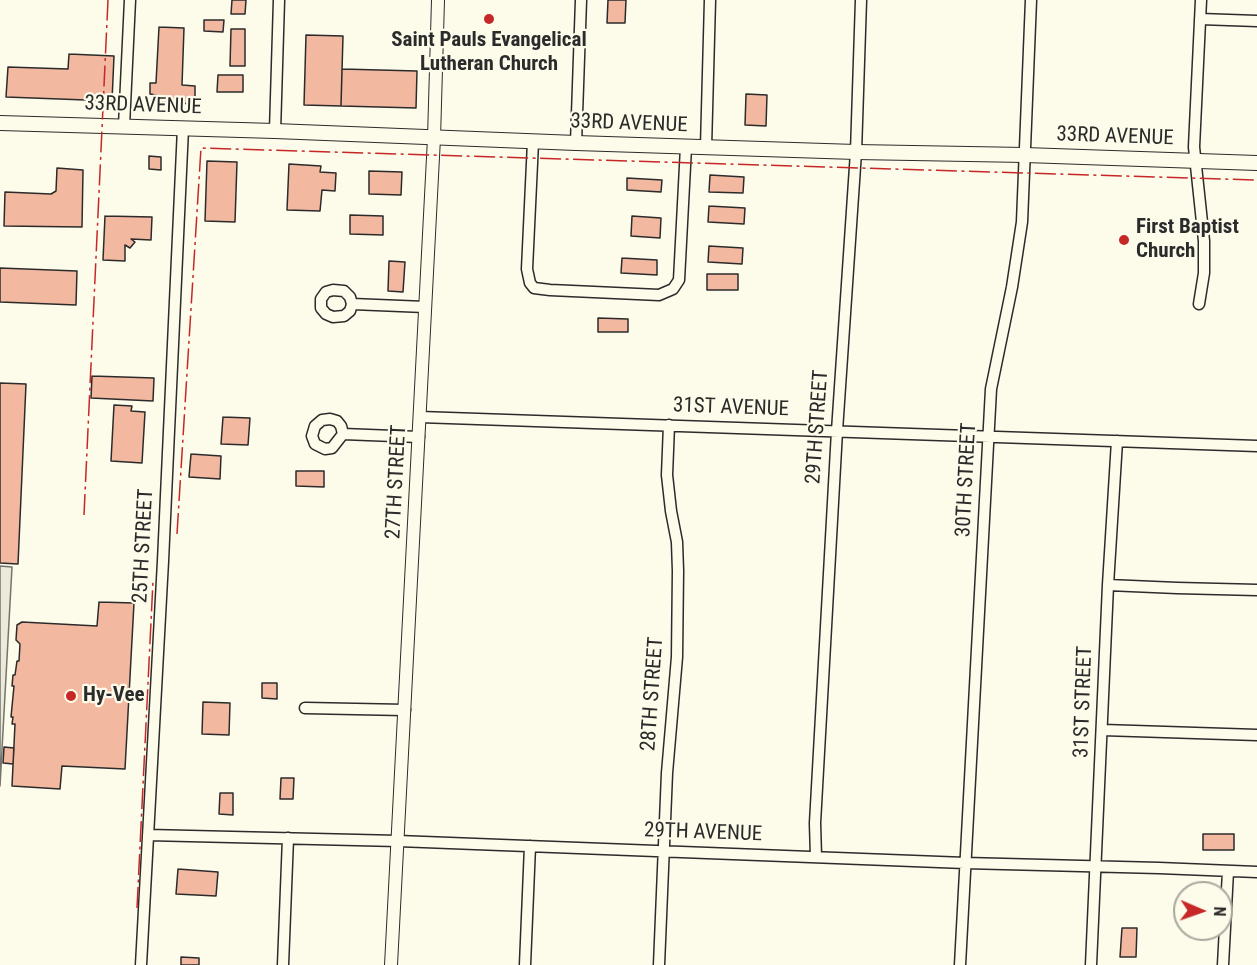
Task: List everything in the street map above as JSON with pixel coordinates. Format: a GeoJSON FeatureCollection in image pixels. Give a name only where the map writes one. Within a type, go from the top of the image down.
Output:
{"type":"FeatureCollection","features":[{"type":"Feature","properties":{"kind":"main road","name":"33RD AVENUE"},"geometry":{"type":"LineString","coordinates":[[0,123],[686,147],[1257,163]]}},
{"type":"Feature","properties":{"kind":"street"},"geometry":{"type":"LineString","coordinates":[[124,126],[129,0]]}},
{"type":"Feature","properties":{"kind":"street"},"geometry":{"type":"LineString","coordinates":[[274,131],[279,0]]}},
{"type":"Feature","properties":{"kind":"street","name":"27TH STREET"},"geometry":{"type":"LineString","coordinates":[[391,965],[434,138],[438,0]]}},
{"type":"Feature","properties":{"kind":"street"},"geometry":{"type":"LineString","coordinates":[[576,143],[581,0]]}},
{"type":"Feature","properties":{"kind":"street"},"geometry":{"type":"LineString","coordinates":[[706,147],[710,0]]}},
{"type":"Feature","properties":{"kind":"street","name":"29TH STREET"},"geometry":{"type":"LineString","coordinates":[[816,857],[815,823],[837,431],[856,152],[861,0]]}},
{"type":"Feature","properties":{"kind":"street","name":"30TH STREET"},"geometry":{"type":"LineString","coordinates":[[960,965],[991,389],[1023,222],[1030,0]]}},
{"type":"Feature","properties":{"kind":"street"},"geometry":{"type":"LineString","coordinates":[[1199,304],[1204,273],[1204,241],[1194,147],[1201,0]]}},
{"type":"Feature","properties":{"kind":"street"},"geometry":{"type":"LineString","coordinates":[[1200,19],[1257,21]]}},
{"type":"Feature","properties":{"kind":"street","name":"25TH STREET"},"geometry":{"type":"LineString","coordinates":[[141,965],[164,549],[183,128]]}},
{"type":"Feature","properties":{"kind":"street"},"geometry":{"type":"LineString","coordinates":[[533,142],[527,269],[530,283],[534,288],[659,295],[673,289],[679,280],[686,147]]}},
{"type":"Feature","properties":{"kind":"street"},"geometry":{"type":"LineString","coordinates":[[352,304],[425,307]]}},
{"type":"Feature","properties":{"kind":"street","name":"31ST AVENUE"},"geometry":{"type":"LineString","coordinates":[[420,417],[1257,446]]}},
{"type":"Feature","properties":{"kind":"street","name":"28TH STREET"},"geometry":{"type":"LineString","coordinates":[[659,965],[667,773],[676,657],[678,571],[667,475],[669,425]]}},
{"type":"Feature","properties":{"kind":"street"},"geometry":{"type":"LineString","coordinates":[[343,434],[419,437]]}},
{"type":"Feature","properties":{"kind":"street","name":"31ST STREET"},"geometry":{"type":"LineString","coordinates":[[1091,965],[1108,585],[1117,441]]}},
{"type":"Feature","properties":{"kind":"street"},"geometry":{"type":"LineString","coordinates":[[1108,585],[1257,590]]}},
{"type":"Feature","properties":{"kind":"street"},"geometry":{"type":"LineString","coordinates":[[305,708],[405,710]]}},
{"type":"Feature","properties":{"kind":"street"},"geometry":{"type":"LineString","coordinates":[[1102,730],[1257,735]]}},
{"type":"Feature","properties":{"kind":"street","name":"29TH AVENUE"},"geometry":{"type":"LineString","coordinates":[[148,835],[398,841],[1257,872]]}},
{"type":"Feature","properties":{"kind":"street"},"geometry":{"type":"LineString","coordinates":[[283,965],[288,838]]}},
{"type":"Feature","properties":{"kind":"street"},"geometry":{"type":"LineString","coordinates":[[525,965],[530,846]]}},
{"type":"Feature","properties":{"kind":"street"},"geometry":{"type":"LineString","coordinates":[[1223,965],[1228,871]]}},
{"type":"Feature","properties":{"kind":"shaded area"},"geometry":{"type":"Polygon","coordinates":[[[0,566],[12,567],[0,786],[0,566]]]}},
{"type":"Feature","properties":{"kind":"building"},"geometry":{"type":"Polygon","coordinates":[[[232,0],[246,0],[245,14],[231,14],[232,0]]]}},
{"type":"Feature","properties":{"kind":"building"},"geometry":{"type":"Polygon","coordinates":[[[608,0],[626,0],[625,23],[607,23],[608,0]]]}},
{"type":"Feature","properties":{"kind":"building"},"geometry":{"type":"Polygon","coordinates":[[[204,20],[224,20],[223,32],[204,31],[204,20]]]}},
{"type":"Feature","properties":{"kind":"building"},"geometry":{"type":"Polygon","coordinates":[[[159,27],[184,28],[182,85],[195,86],[195,104],[156,102],[156,95],[150,94],[150,83],[156,83],[159,27]]]}},
{"type":"Feature","properties":{"kind":"building"},"geometry":{"type":"Polygon","coordinates":[[[231,29],[245,29],[245,66],[230,66],[231,29]]]}},
{"type":"Feature","properties":{"kind":"building"},"geometry":{"type":"Polygon","coordinates":[[[306,35],[343,36],[341,106],[304,105],[306,35]]]}},
{"type":"Feature","properties":{"kind":"building"},"geometry":{"type":"Polygon","coordinates":[[[69,54],[114,56],[112,101],[6,97],[8,67],[68,69],[69,54]]]}},
{"type":"Feature","properties":{"kind":"building"},"geometry":{"type":"Polygon","coordinates":[[[342,69],[417,71],[416,108],[341,106],[342,69]]]}},
{"type":"Feature","properties":{"kind":"building"},"geometry":{"type":"Polygon","coordinates":[[[218,75],[243,75],[243,92],[217,92],[218,75]]]}},
{"type":"Feature","properties":{"kind":"building"},"geometry":{"type":"Polygon","coordinates":[[[746,94],[767,95],[766,126],[745,125],[746,94]]]}},
{"type":"Feature","properties":{"kind":"building"},"geometry":{"type":"Polygon","coordinates":[[[149,156],[161,157],[161,170],[149,169],[149,156]]]}},
{"type":"Feature","properties":{"kind":"building"},"geometry":{"type":"Polygon","coordinates":[[[207,161],[237,162],[235,222],[205,221],[207,161]]]}},
{"type":"Feature","properties":{"kind":"building"},"geometry":{"type":"Polygon","coordinates":[[[289,164],[321,166],[320,172],[336,173],[335,191],[322,190],[320,211],[287,210],[289,164]]]}},
{"type":"Feature","properties":{"kind":"building"},"geometry":{"type":"Polygon","coordinates":[[[57,168],[83,170],[82,227],[4,226],[5,192],[51,194],[56,191],[57,168]]]}},
{"type":"Feature","properties":{"kind":"building"},"geometry":{"type":"Polygon","coordinates":[[[369,171],[402,172],[401,195],[369,194],[369,171]]]}},
{"type":"Feature","properties":{"kind":"building"},"geometry":{"type":"Polygon","coordinates":[[[710,175],[744,177],[743,193],[709,192],[710,175]]]}},
{"type":"Feature","properties":{"kind":"building"},"geometry":{"type":"Polygon","coordinates":[[[627,178],[662,180],[661,192],[627,190],[627,178]]]}},
{"type":"Feature","properties":{"kind":"building"},"geometry":{"type":"Polygon","coordinates":[[[709,206],[745,208],[744,224],[708,222],[709,206]]]}},
{"type":"Feature","properties":{"kind":"building"},"geometry":{"type":"Polygon","coordinates":[[[350,215],[383,216],[383,235],[350,234],[350,215]]]}},
{"type":"Feature","properties":{"kind":"building"},"geometry":{"type":"Polygon","coordinates":[[[105,216],[152,217],[151,240],[131,239],[135,242],[130,248],[125,245],[125,261],[103,260],[105,216]]]}},
{"type":"Feature","properties":{"kind":"building"},"geometry":{"type":"Polygon","coordinates":[[[632,216],[661,218],[660,238],[631,236],[632,216]]]}},
{"type":"Feature","properties":{"kind":"building"},"geometry":{"type":"Polygon","coordinates":[[[709,246],[743,248],[742,264],[708,262],[709,246]]]}},
{"type":"Feature","properties":{"kind":"building"},"geometry":{"type":"Polygon","coordinates":[[[622,258],[657,260],[657,275],[621,273],[622,258]]]}},
{"type":"Feature","properties":{"kind":"building"},"geometry":{"type":"Polygon","coordinates":[[[389,261],[405,262],[403,292],[388,291],[389,261]]]}},
{"type":"Feature","properties":{"kind":"building"},"geometry":{"type":"Polygon","coordinates":[[[0,268],[77,271],[76,305],[0,302],[0,268]]]}},
{"type":"Feature","properties":{"kind":"building"},"geometry":{"type":"Polygon","coordinates":[[[707,274],[738,274],[738,290],[707,290],[707,274]]]}},
{"type":"Feature","properties":{"kind":"building"},"geometry":{"type":"Polygon","coordinates":[[[598,318],[628,319],[628,332],[598,332],[598,318]]]}},
{"type":"Feature","properties":{"kind":"building"},"geometry":{"type":"Polygon","coordinates":[[[92,376],[154,378],[153,401],[91,398],[92,376]]]}},
{"type":"Feature","properties":{"kind":"building"},"geometry":{"type":"Polygon","coordinates":[[[0,383],[26,384],[18,564],[0,563],[0,383]]]}},
{"type":"Feature","properties":{"kind":"building"},"geometry":{"type":"Polygon","coordinates":[[[114,405],[132,406],[131,411],[145,412],[142,463],[111,461],[114,405]]]}},
{"type":"Feature","properties":{"kind":"building"},"geometry":{"type":"Polygon","coordinates":[[[223,417],[250,418],[248,445],[221,444],[223,417]]]}},
{"type":"Feature","properties":{"kind":"building"},"geometry":{"type":"Polygon","coordinates":[[[191,454],[221,456],[220,479],[189,477],[191,454]]]}},
{"type":"Feature","properties":{"kind":"building"},"geometry":{"type":"Polygon","coordinates":[[[296,471],[324,471],[324,487],[296,486],[296,471]]]}},
{"type":"Feature","properties":{"kind":"building","name":"Hy-Vee"},"geometry":{"type":"Polygon","coordinates":[[[99,602],[134,603],[125,769],[62,766],[60,789],[12,786],[15,724],[12,724],[13,717],[11,717],[14,686],[12,686],[13,675],[15,675],[17,661],[19,661],[20,644],[16,640],[17,625],[22,622],[97,626],[99,602]]]}},
{"type":"Feature","properties":{"kind":"building"},"geometry":{"type":"Polygon","coordinates":[[[262,683],[277,683],[277,699],[262,698],[262,683]]]}},
{"type":"Feature","properties":{"kind":"building"},"geometry":{"type":"Polygon","coordinates":[[[203,702],[230,703],[229,735],[202,734],[203,702]]]}},
{"type":"Feature","properties":{"kind":"building"},"geometry":{"type":"Polygon","coordinates":[[[4,747],[14,748],[13,764],[3,763],[4,747]]]}},
{"type":"Feature","properties":{"kind":"building"},"geometry":{"type":"Polygon","coordinates":[[[281,778],[294,778],[293,799],[280,799],[281,778]]]}},
{"type":"Feature","properties":{"kind":"building"},"geometry":{"type":"Polygon","coordinates":[[[220,793],[233,793],[233,815],[219,814],[220,793]]]}},
{"type":"Feature","properties":{"kind":"building"},"geometry":{"type":"Polygon","coordinates":[[[1203,834],[1234,834],[1234,850],[1203,850],[1203,834]]]}},
{"type":"Feature","properties":{"kind":"building"},"geometry":{"type":"Polygon","coordinates":[[[178,869],[218,872],[216,896],[176,894],[178,869]]]}},
{"type":"Feature","properties":{"kind":"building"},"geometry":{"type":"Polygon","coordinates":[[[1122,928],[1137,928],[1136,957],[1120,957],[1122,928]]]}},
{"type":"Feature","properties":{"kind":"building"},"geometry":{"type":"Polygon","coordinates":[[[181,957],[199,958],[199,965],[181,965],[181,957]]]}},
{"type":"Feature","properties":{"kind":"power"},"geometry":{"type":"LineString","coordinates":[[84,515],[108,0]]}},
{"type":"Feature","properties":{"kind":"power"},"geometry":{"type":"LineString","coordinates":[[177,534],[201,148],[1257,180]]}},
{"type":"Feature","properties":{"kind":"power"},"geometry":{"type":"LineString","coordinates":[[137,908],[153,581]]}},
{"type":"Feature","properties":{"kind":"place","name":"Saint Pauls Evangelical Lutheran Church"},"geometry":{"type":"Point","coordinates":[489,19]}},
{"type":"Feature","properties":{"kind":"place","name":"First Baptist Church"},"geometry":{"type":"Point","coordinates":[1124,240]}},
{"type":"Feature","properties":{"kind":"place","name":"Hy-Vee"},"geometry":{"type":"Point","coordinates":[71,696]}}]}
